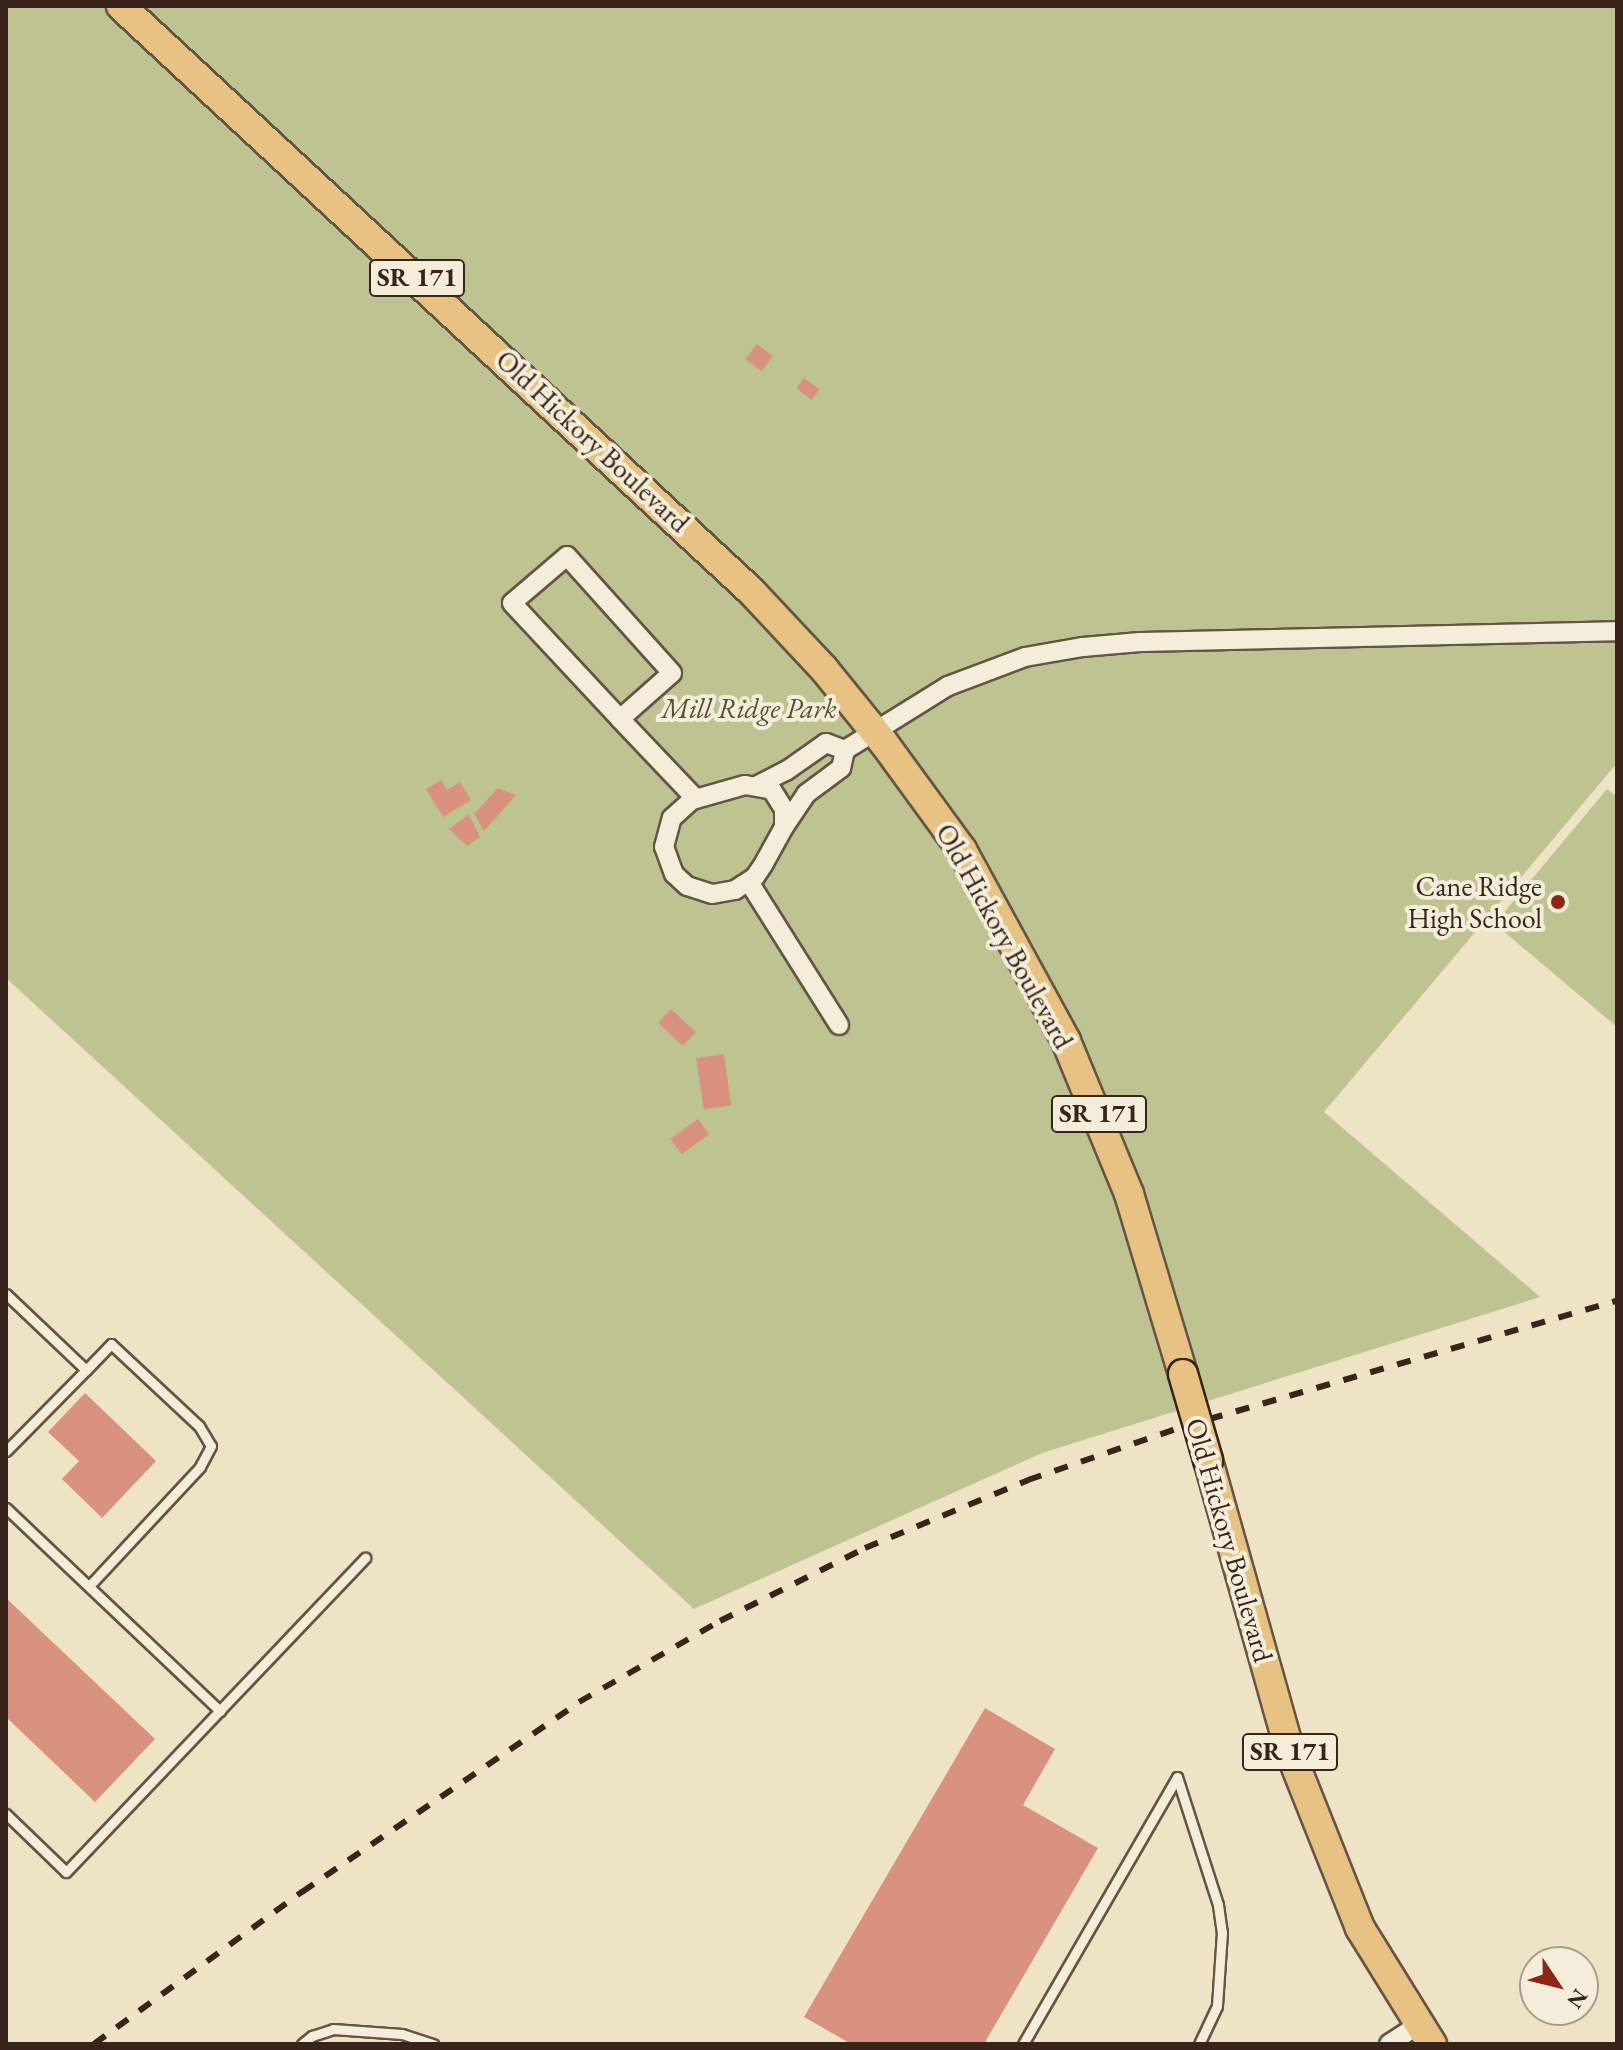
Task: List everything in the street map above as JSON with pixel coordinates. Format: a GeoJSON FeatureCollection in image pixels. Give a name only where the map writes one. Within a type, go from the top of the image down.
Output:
{"type":"FeatureCollection","features":[{"type":"Feature","properties":{"kind":"main road","name":"Old Hickory Boulevard"},"geometry":{"type":"LineString","coordinates":[[121,6],[711,552],[795,637],[874,730],[962,850],[1066,1041],[1125,1180],[1290,1752],[1360,1928],[1425,2035]]}},
{"type":"Feature","properties":{"kind":"street"},"geometry":{"type":"LineString","coordinates":[[620,719],[672,673],[567,556],[512,603],[620,719],[695,798]]}},
{"type":"Feature","properties":{"kind":"street"},"geometry":{"type":"LineString","coordinates":[[845,750],[826,743],[786,771],[756,786],[695,798],[681,807],[665,832],[664,847],[674,874],[687,886],[712,894],[735,890],[749,882],[763,865],[806,794],[841,768],[845,750],[962,680],[1055,650],[1140,642],[1617,631]]}},
{"type":"Feature","properties":{"kind":"street"},"geometry":{"type":"LineString","coordinates":[[756,786],[772,790],[781,800],[784,827]]}},
{"type":"Feature","properties":{"kind":"street"},"geometry":{"type":"LineString","coordinates":[[749,882],[839,1025]]}},
{"type":"Feature","properties":{"kind":"street"},"geometry":{"type":"LineString","coordinates":[[1389,2044],[1425,2035]]}},
{"type":"Feature","properties":{"kind":"lane"},"geometry":{"type":"LineString","coordinates":[[6,1294],[86,1370]]}},
{"type":"Feature","properties":{"kind":"lane"},"geometry":{"type":"LineString","coordinates":[[6,1451],[111,1344],[199,1426],[211,1446],[200,1467],[89,1586]]}},
{"type":"Feature","properties":{"kind":"lane"},"geometry":{"type":"LineString","coordinates":[[6,1508],[220,1711]]}},
{"type":"Feature","properties":{"kind":"lane"},"geometry":{"type":"LineString","coordinates":[[6,1814],[66,1872],[365,1558]]}},
{"type":"Feature","properties":{"kind":"lane"},"geometry":{"type":"LineString","coordinates":[[1023,2044],[1177,1777],[1218,1905],[1222,1932],[1217,2006],[1199,2044]]}},
{"type":"Feature","properties":{"kind":"lane"},"geometry":{"type":"LineString","coordinates":[[302,2044],[312,2036],[333,2029],[402,2034],[433,2044]]}},
{"type":"Feature","properties":{"kind":"green space","name":"Mill Ridge Park"},"geometry":{"type":"Polygon","coordinates":[[[6,6],[1617,6],[1617,763],[1324,1112],[1540,1297],[1042,1453],[694,1609],[6,978],[6,6]]]}},
{"type":"Feature","properties":{"kind":"green space"},"geometry":{"type":"Polygon","coordinates":[[[1607,789],[1617,797],[1617,1027],[1502,930],[1501,916],[1607,789]]]}},
{"type":"Feature","properties":{"kind":"building"},"geometry":{"type":"Polygon","coordinates":[[[757,344],[773,356],[762,371],[746,359],[757,344]]]}},
{"type":"Feature","properties":{"kind":"building"},"geometry":{"type":"Polygon","coordinates":[[[804,378],[819,389],[812,400],[796,389],[804,378]]]}},
{"type":"Feature","properties":{"kind":"building"},"geometry":{"type":"Polygon","coordinates":[[[441,780],[447,790],[460,782],[471,800],[443,817],[426,789],[441,780]]]}},
{"type":"Feature","properties":{"kind":"building"},"geometry":{"type":"Polygon","coordinates":[[[498,788],[516,795],[484,831],[474,814],[498,788]]]}},
{"type":"Feature","properties":{"kind":"building"},"geometry":{"type":"Polygon","coordinates":[[[469,814],[480,837],[467,846],[449,829],[469,814]]]}},
{"type":"Feature","properties":{"kind":"building"},"geometry":{"type":"Polygon","coordinates":[[[671,1009],[696,1032],[683,1046],[658,1023],[671,1009]]]}},
{"type":"Feature","properties":{"kind":"building"},"geometry":{"type":"Polygon","coordinates":[[[724,1054],[731,1105],[704,1109],[696,1058],[724,1054]]]}},
{"type":"Feature","properties":{"kind":"building"},"geometry":{"type":"Polygon","coordinates":[[[698,1119],[709,1134],[682,1154],[670,1139],[698,1119]]]}},
{"type":"Feature","properties":{"kind":"building"},"geometry":{"type":"Polygon","coordinates":[[[85,1393],[156,1461],[102,1518],[62,1479],[79,1461],[48,1432],[85,1393]]]}},
{"type":"Feature","properties":{"kind":"building"},"geometry":{"type":"Polygon","coordinates":[[[6,1598],[155,1739],[95,1802],[6,1717],[6,1598]]]}},
{"type":"Feature","properties":{"kind":"building"},"geometry":{"type":"Polygon","coordinates":[[[985,1708],[1055,1749],[1023,1805],[1098,1848],[984,2044],[851,2044],[804,2017],[985,1708]]]}},
{"type":"Feature","properties":{"kind":"railway"},"geometry":{"type":"LineString","coordinates":[[94,2044],[302,1892],[579,1702],[720,1621],[865,1548],[1028,1480],[1182,1427],[1617,1301]]}},
{"type":"Feature","properties":{"kind":"place","name":"Cane Ridge High School"},"geometry":{"type":"Point","coordinates":[1558,902]}}]}
